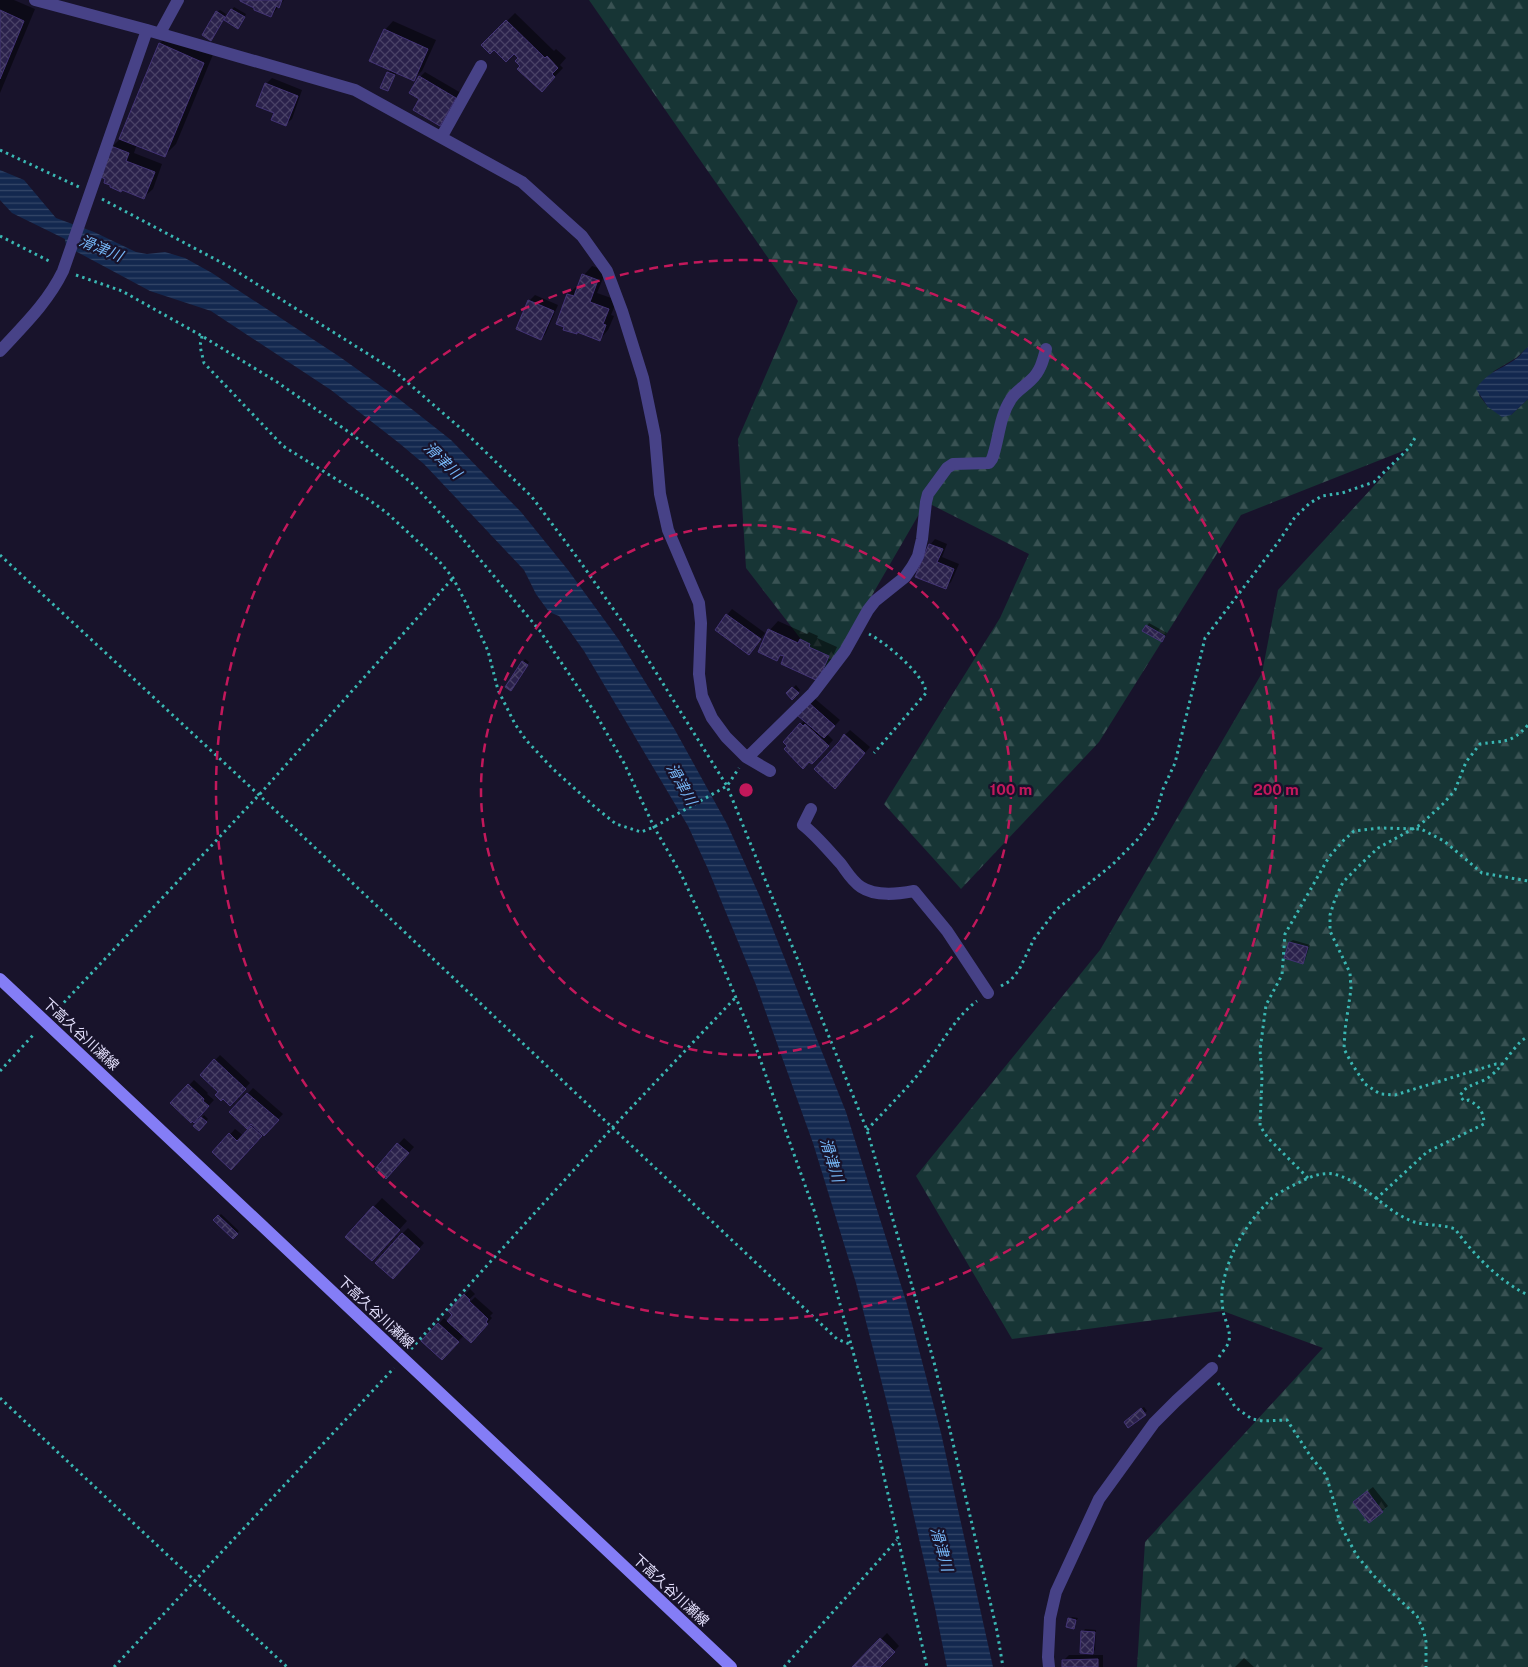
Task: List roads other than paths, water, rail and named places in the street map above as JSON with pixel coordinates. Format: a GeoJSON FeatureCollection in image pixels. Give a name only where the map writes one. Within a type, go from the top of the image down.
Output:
{"type":"FeatureCollection","features":[{"type":"Feature","properties":{"kind":"main road","name":"下高久谷川瀬線"},"geometry":{"type":"LineString","coordinates":[[0,979],[731,1667]]}},
{"type":"Feature","properties":{"kind":"street"},"geometry":{"type":"LineString","coordinates":[[35,0],[355,90],[442,136],[522,182],[582,236],[607,271],[643,378],[655,436],[660,494],[668,530],[699,603],[701,623],[699,674],[702,696],[726,737],[746,757],[770,771]]}},
{"type":"Feature","properties":{"kind":"street"},"geometry":{"type":"LineString","coordinates":[[0,351],[43,305],[55,288],[154,32],[178,0]]}},
{"type":"Feature","properties":{"kind":"street"},"geometry":{"type":"LineString","coordinates":[[442,136],[481,66]]}},
{"type":"Feature","properties":{"kind":"street"},"geometry":{"type":"LineString","coordinates":[[746,757],[813,692],[845,651],[875,601],[905,577],[912,567],[918,556],[922,539],[928,494],[947,468],[953,464],[989,463],[996,447],[1005,411],[1011,398],[1032,379],[1041,367],[1046,349]]}},
{"type":"Feature","properties":{"kind":"street"},"geometry":{"type":"LineString","coordinates":[[811,809],[803,825],[831,854],[852,880],[862,888],[878,893],[914,892],[947,931],[988,993]]}},
{"type":"Feature","properties":{"kind":"street"},"geometry":{"type":"LineString","coordinates":[[1049,1667],[1050,1618],[1056,1592],[1099,1499],[1154,1423],[1176,1400],[1212,1368]]}},
{"type":"Feature","properties":{"kind":"water","name":"滑津川"},"geometry":{"type":"Polygon","coordinates":[[[0,170],[24,180],[56,218],[94,232],[136,252],[147,254],[165,252],[185,258],[212,273],[340,357],[399,399],[451,440],[521,512],[568,570],[619,640],[675,730],[727,824],[760,897],[846,1112],[906,1301],[941,1433],[993,1667],[947,1667],[894,1430],[856,1283],[813,1143],[756,985],[688,826],[584,651],[559,616],[549,612],[536,594],[524,570],[424,464],[399,443],[331,390],[211,311],[150,291],[66,246],[65,239],[12,213],[0,200],[0,170]]]}},
{"type":"Feature","properties":{"kind":"water"},"geometry":{"type":"Polygon","coordinates":[[[1528,347],[1528,399],[1511,415],[1502,417],[1488,407],[1476,389],[1485,378],[1517,358],[1528,347]]]}}]}
